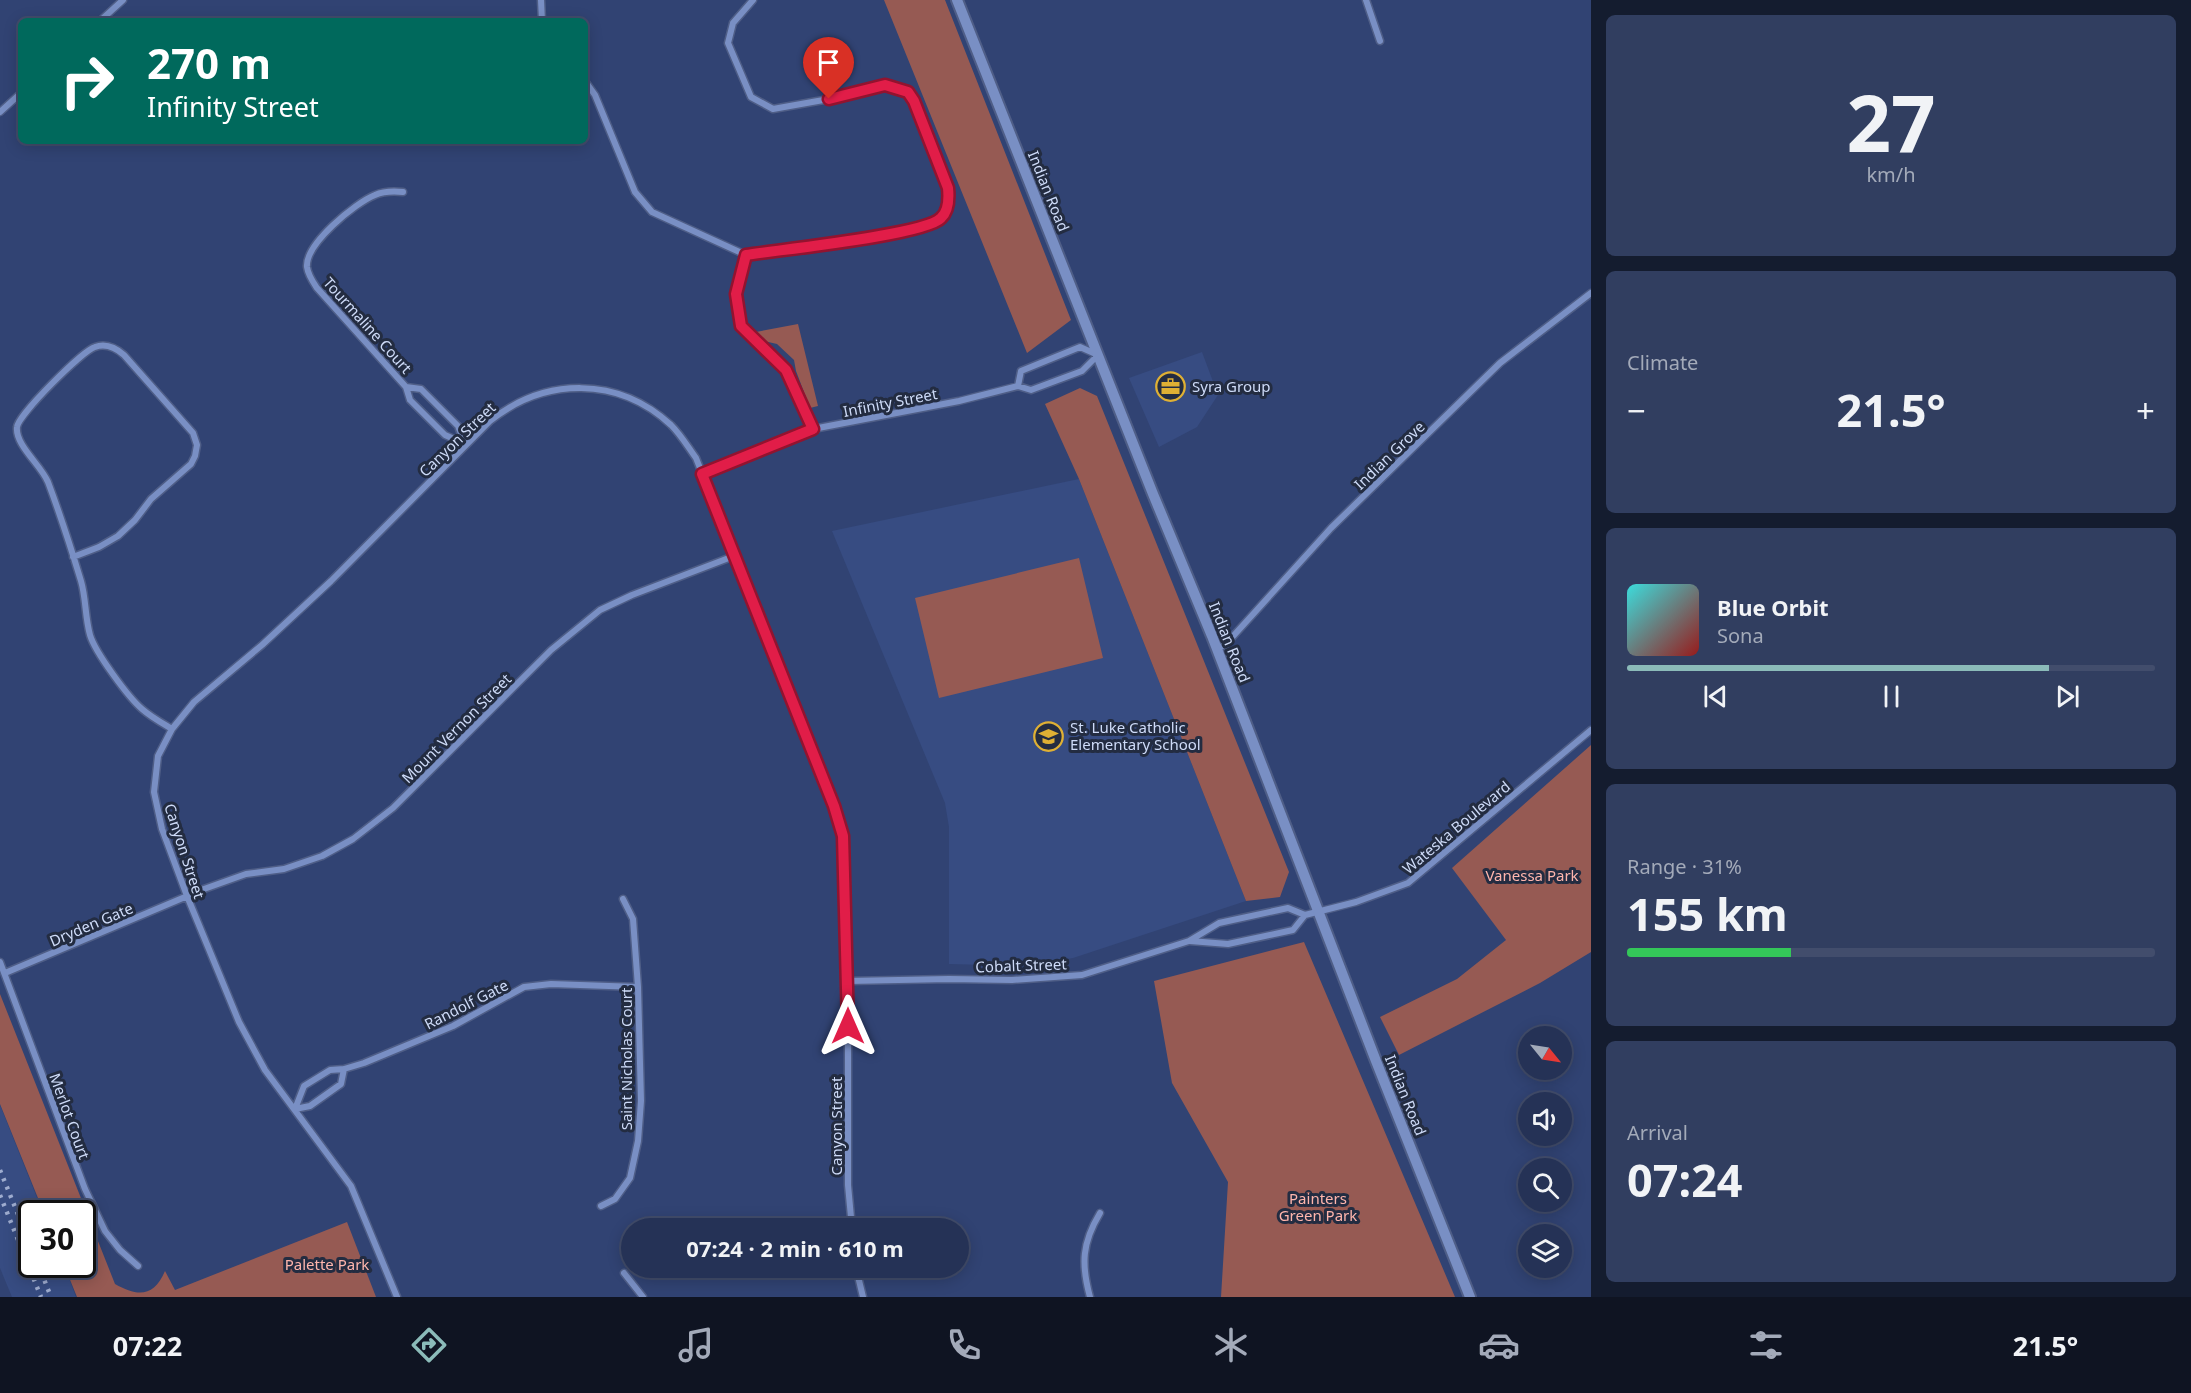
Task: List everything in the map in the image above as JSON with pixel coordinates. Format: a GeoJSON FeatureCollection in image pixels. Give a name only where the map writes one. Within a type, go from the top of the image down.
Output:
{"type":"FeatureCollection","features":[{"type":"Feature","properties":{"kind":"street"},"geometry":{"type":"LineString","coordinates":[[103,18],[123,0]]}},
{"type":"Feature","properties":{"kind":"street"},"geometry":{"type":"LineString","coordinates":[[541,0],[542,18]]}},
{"type":"Feature","properties":{"kind":"street"},"geometry":{"type":"LineString","coordinates":[[588,85],[595,95],[635,192],[652,212],[746,255],[885,235],[931,224],[942,218],[949,202],[948,188],[914,101],[908,92],[885,85],[829,99],[773,109],[751,97],[728,43],[733,23],[753,0]]}},
{"type":"Feature","properties":{"kind":"street","name":"Indian Road"},"geometry":{"type":"LineString","coordinates":[[957,0],[1217,650],[1376,1062],[1470,1297]]}},
{"type":"Feature","properties":{"kind":"street"},"geometry":{"type":"LineString","coordinates":[[1366,0],[1380,40]]}},
{"type":"Feature","properties":{"kind":"street"},"geometry":{"type":"LineString","coordinates":[[0,112],[18,96]]}},
{"type":"Feature","properties":{"kind":"street","name":"Tourmaline Court"},"geometry":{"type":"LineString","coordinates":[[403,192],[389,191],[375,195],[356,206],[319,239],[310,252],[307,266],[310,278],[317,288],[406,387],[410,400],[445,435],[465,444]]}},
{"type":"Feature","properties":{"kind":"street"},"geometry":{"type":"LineString","coordinates":[[746,255],[736,294],[741,326],[786,370],[813,429]]}},
{"type":"Feature","properties":{"kind":"street","name":"Indian Grove"},"geometry":{"type":"LineString","coordinates":[[1217,650],[1226,644],[1331,528],[1500,363],[1591,293]]}},
{"type":"Feature","properties":{"kind":"street"},"geometry":{"type":"LineString","coordinates":[[73,557],[99,547],[117,536],[135,520],[157,492],[191,464],[197,450],[195,437],[187,426],[122,353],[115,348],[104,346],[93,348],[81,356],[27,409],[17,424],[17,433],[21,443],[47,480],[81,582],[87,626],[93,644],[137,704],[172,729]]}},
{"type":"Feature","properties":{"kind":"street"},"geometry":{"type":"LineString","coordinates":[[1018,386],[1021,371],[1080,347],[1098,355]]}},
{"type":"Feature","properties":{"kind":"street","name":"Infinity Street"},"geometry":{"type":"LineString","coordinates":[[702,474],[813,429],[959,401],[1018,386],[1030,390],[1082,372],[1098,355]]}},
{"type":"Feature","properties":{"kind":"street","name":"Tourmaline Court"},"geometry":{"type":"LineString","coordinates":[[406,387],[421,389],[458,426],[465,444]]}},
{"type":"Feature","properties":{"kind":"street","name":"Canyon Street"},"geometry":{"type":"LineString","coordinates":[[397,1297],[351,1186],[265,1070],[239,1022],[162,829],[154,792],[158,756],[172,729],[194,702],[262,645],[332,581],[465,444],[504,410],[527,397],[565,388],[588,388],[611,392],[638,402],[658,414],[672,427],[696,458],[834,806],[843,836],[848,981],[848,1185],[851,1218]]}},
{"type":"Feature","properties":{"kind":"street","name":"Mount Vernon Street"},"geometry":{"type":"LineString","coordinates":[[187,896],[246,874],[284,869],[322,856],[353,839],[393,808],[551,650],[600,610],[632,595],[734,556]]}},
{"type":"Feature","properties":{"kind":"street","name":"Wateska Boulevard"},"geometry":{"type":"LineString","coordinates":[[1320,913],[1408,883],[1591,730]]}},
{"type":"Feature","properties":{"kind":"street","name":"Dryden Gate"},"geometry":{"type":"LineString","coordinates":[[5,973],[187,896]]}},
{"type":"Feature","properties":{"kind":"street","name":"Saint Nicholas Court"},"geometry":{"type":"LineString","coordinates":[[601,1206],[615,1199],[630,1178],[638,1141],[641,1101],[638,987],[633,919],[623,899]]}},
{"type":"Feature","properties":{"kind":"street","name":"Cobalt Street"},"geometry":{"type":"LineString","coordinates":[[848,981],[1012,980],[1082,975],[1189,941],[1219,922],[1288,908],[1305,915],[1320,913]]}},
{"type":"Feature","properties":{"kind":"street","name":"Cobalt Street"},"geometry":{"type":"LineString","coordinates":[[1189,941],[1228,944],[1293,930],[1305,915]]}},
{"type":"Feature","properties":{"kind":"street","name":"Merlot Court"},"geometry":{"type":"LineString","coordinates":[[0,962],[85,1189],[105,1231],[120,1250],[138,1266]]}},
{"type":"Feature","properties":{"kind":"street","name":"Randolf Gate"},"geometry":{"type":"LineString","coordinates":[[295,1109],[304,1086],[330,1070],[344,1069],[364,1063],[453,1026],[524,987],[551,984],[638,987]]}},
{"type":"Feature","properties":{"kind":"street"},"geometry":{"type":"LineString","coordinates":[[295,1109],[310,1106],[341,1084],[344,1069]]}},
{"type":"Feature","properties":{"kind":"street"},"geometry":{"type":"LineString","coordinates":[[1090,1297],[1084,1269],[1084,1254],[1092,1227],[1100,1214]]}},
{"type":"Feature","properties":{"kind":"street"},"geometry":{"type":"LineString","coordinates":[[628,1278],[643,1297]]}},
{"type":"Feature","properties":{"kind":"street"},"geometry":{"type":"LineString","coordinates":[[858,1278],[863,1297]]}},
{"type":"Feature","properties":{"kind":"shaded area"},"geometry":{"type":"Polygon","coordinates":[[[1202,352],[1218,395],[1197,427],[1159,447],[1129,378],[1202,352]]]}},
{"type":"Feature","properties":{"kind":"shaded area","name":"St. Luke Catholic Elementary School"},"geometry":{"type":"Polygon","coordinates":[[[1079,479],[1246,901],[1073,958],[1026,966],[949,964],[949,827],[945,803],[832,531],[1079,479]]]}},
{"type":"Feature","properties":{"kind":"shaded area"},"geometry":{"type":"Polygon","coordinates":[[[0,1105],[38,1200],[18,1200],[18,1278],[69,1278],[76,1297],[12,1297],[0,1268],[0,1105]]]}},
{"type":"Feature","properties":{"kind":"green space"},"geometry":{"type":"Polygon","coordinates":[[[884,0],[945,0],[1071,320],[1027,353],[884,0]]]}},
{"type":"Feature","properties":{"kind":"green space"},"geometry":{"type":"Polygon","coordinates":[[[798,324],[818,406],[810,408],[794,360],[777,344],[764,341],[756,332],[798,324]]]}},
{"type":"Feature","properties":{"kind":"green space"},"geometry":{"type":"Polygon","coordinates":[[[1080,388],[1097,396],[1289,872],[1280,897],[1246,901],[1079,479],[1045,404],[1080,388]]]}},
{"type":"Feature","properties":{"kind":"green space"},"geometry":{"type":"Polygon","coordinates":[[[1079,558],[1103,658],[939,698],[915,598],[1079,558]]]}},
{"type":"Feature","properties":{"kind":"green space","name":"Vanessa Park"},"geometry":{"type":"Polygon","coordinates":[[[1591,745],[1591,952],[1540,983],[1399,1055],[1380,1017],[1457,979],[1506,940],[1452,868],[1591,745]]]}},
{"type":"Feature","properties":{"kind":"green space","name":"Painters Green Park"},"geometry":{"type":"Polygon","coordinates":[[[1304,942],[1455,1297],[1221,1297],[1228,1182],[1172,1083],[1154,981],[1304,942]]]}},
{"type":"Feature","properties":{"kind":"green space","name":"Palette Park"},"geometry":{"type":"Polygon","coordinates":[[[0,994],[82,1200],[39,1200],[0,1104],[0,994]]]}},
{"type":"Feature","properties":{"kind":"green space","name":"Palette Park"},"geometry":{"type":"Polygon","coordinates":[[[347,1222],[376,1297],[77,1297],[69,1278],[96,1278],[96,1236],[115,1284],[131,1291],[144,1292],[156,1286],[165,1271],[175,1290],[347,1222]]]}},
{"type":"Feature","properties":{"kind":"railway"},"geometry":{"type":"LineString","coordinates":[[0,1170],[18,1214]]}},
{"type":"Feature","properties":{"kind":"railway"},"geometry":{"type":"LineString","coordinates":[[0,1195],[41,1297]]}},
{"type":"Feature","properties":{"kind":"railway"},"geometry":{"type":"LineString","coordinates":[[44,1278],[51,1297]]}},
{"type":"Feature","properties":{"kind":"place","name":"Syra Group"},"geometry":{"type":"Point","coordinates":[1171,386]}},
{"type":"Feature","properties":{"kind":"place","name":"St. Luke Catholic Elementary School"},"geometry":{"type":"Point","coordinates":[1049,736]}},
{"type":"Feature","properties":{"kind":"route"},"geometry":{"type":"LineString","coordinates":[[829,99],[885,85],[908,92],[914,101],[948,188],[949,202],[942,218],[931,224],[885,235],[746,255],[736,294],[741,326],[786,370],[813,429],[702,474],[834,806],[843,836],[848,1026]]}}]}
